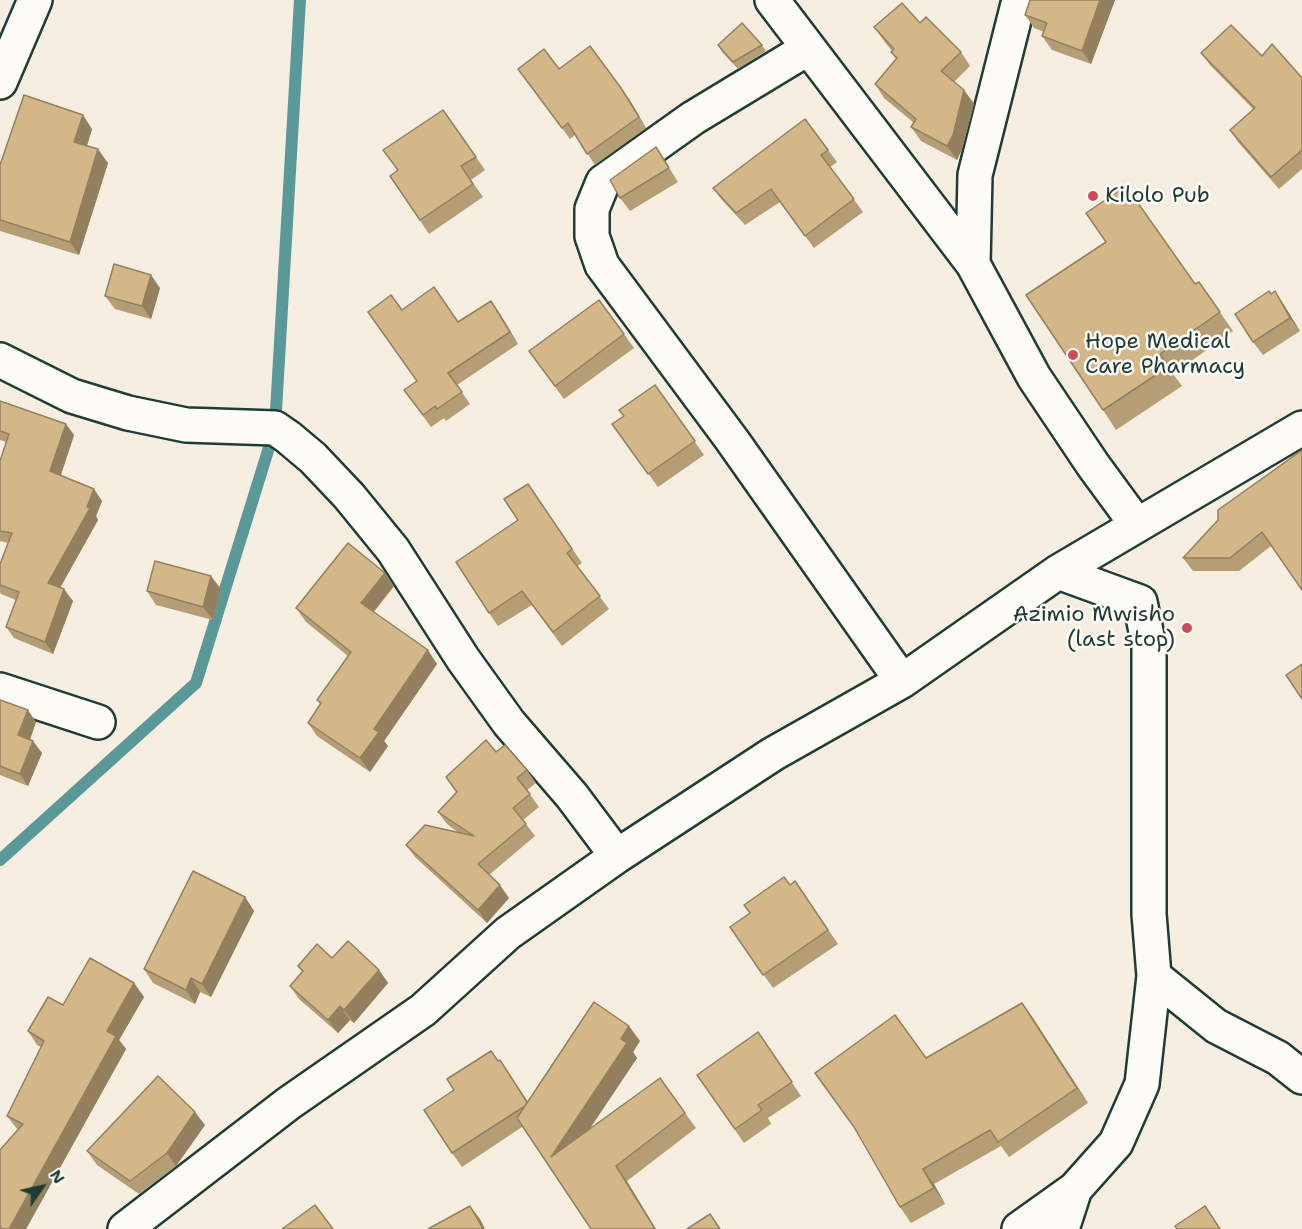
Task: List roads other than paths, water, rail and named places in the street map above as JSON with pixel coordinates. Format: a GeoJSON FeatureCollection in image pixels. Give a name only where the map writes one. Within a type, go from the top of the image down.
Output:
{"type":"FeatureCollection","features":[{"type":"Feature","properties":{"kind":"street"},"geometry":{"type":"LineString","coordinates":[[772,0],[807,49],[973,264],[1034,377],[1137,525]]}},
{"type":"Feature","properties":{"kind":"street"},"geometry":{"type":"LineString","coordinates":[[973,264],[975,176],[1019,0]]}},
{"type":"Feature","properties":{"kind":"street"},"geometry":{"type":"LineString","coordinates":[[0,82],[20,11]]}},
{"type":"Feature","properties":{"kind":"street"},"geometry":{"type":"LineString","coordinates":[[807,49],[693,118],[611,175],[603,183],[592,209],[592,236],[602,265],[732,440],[903,681]]}},
{"type":"Feature","properties":{"kind":"street"},"geometry":{"type":"LineString","coordinates":[[0,360],[72,396],[128,413],[186,425],[275,428],[288,437],[313,458],[349,495],[393,550],[463,659],[509,723],[572,796],[617,856]]}},
{"type":"Feature","properties":{"kind":"street"},"geometry":{"type":"LineString","coordinates":[[124,1229],[289,1103],[423,1010],[508,933],[617,856],[773,753],[903,681],[1058,572],[1302,428]]}},
{"type":"Feature","properties":{"kind":"street"},"geometry":{"type":"LineString","coordinates":[[1019,1229],[1075,1189],[1116,1143],[1142,1084],[1154,976],[1149,914],[1149,646],[1140,602],[1058,572]]}},
{"type":"Feature","properties":{"kind":"street"},"geometry":{"type":"LineString","coordinates":[[0,690],[98,722]]}},
{"type":"Feature","properties":{"kind":"street"},"geometry":{"type":"LineString","coordinates":[[1154,976],[1216,1026],[1294,1060]]}},
{"type":"Feature","properties":{"kind":"street"},"geometry":{"type":"LineString","coordinates":[[1062,1229],[1075,1189]]}},
{"type":"Feature","properties":{"kind":"waterway"},"geometry":{"type":"LineString","coordinates":[[0,860],[196,683],[275,428],[300,0]]}},
{"type":"Feature","properties":{"kind":"place","name":"Kilolo Pub"},"geometry":{"type":"Point","coordinates":[1093,196]}},
{"type":"Feature","properties":{"kind":"place","name":"Hope Medical Care Pharmacy"},"geometry":{"type":"Point","coordinates":[1073,355]}},
{"type":"Feature","properties":{"kind":"place","name":"Azimio Mwisho (last stop)"},"geometry":{"type":"Point","coordinates":[1187,628]}}]}
